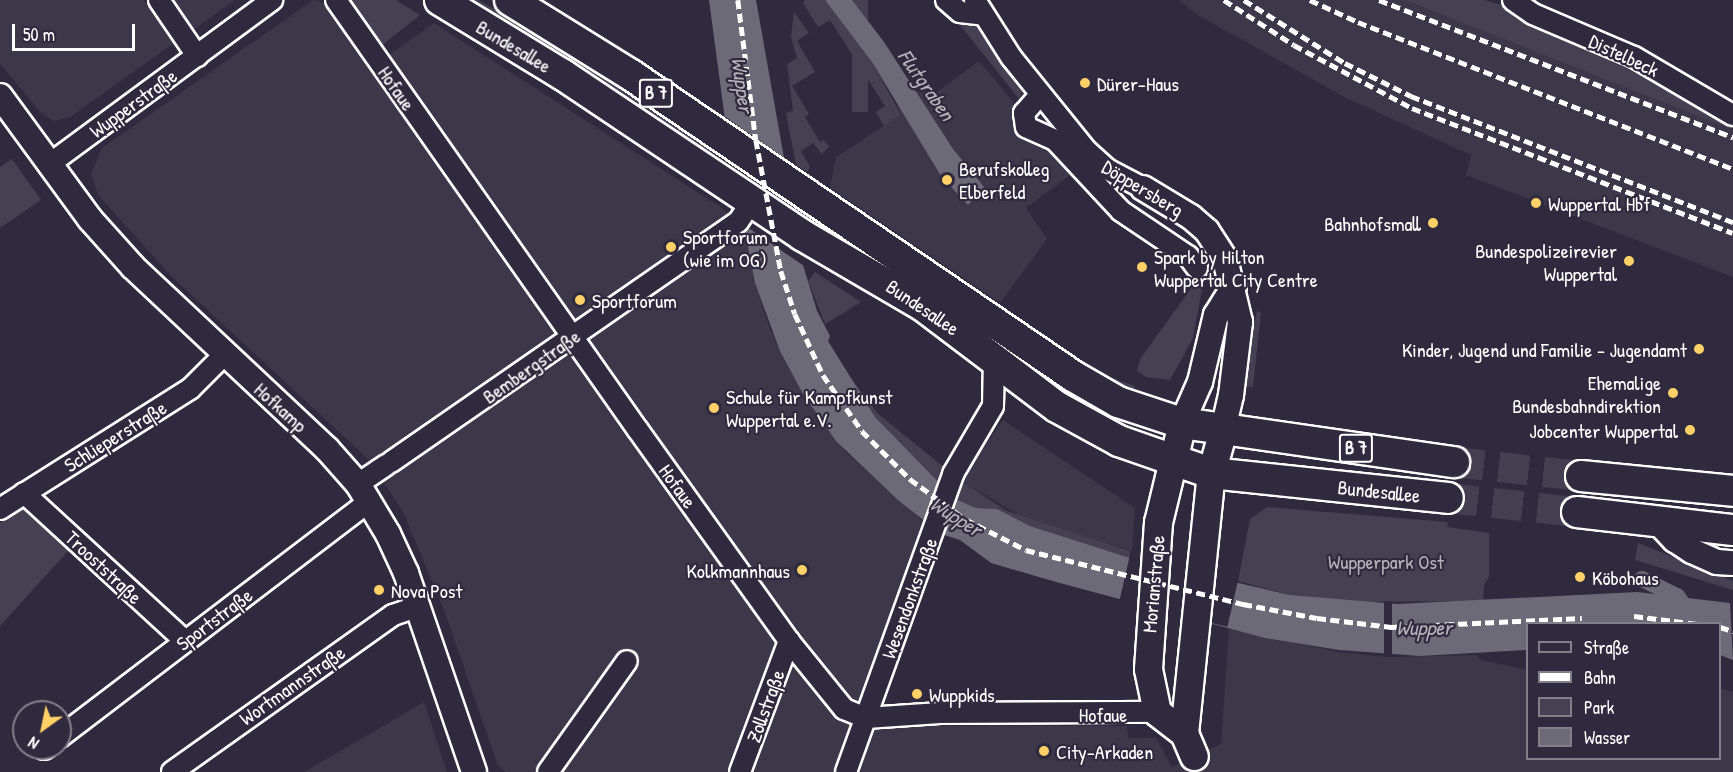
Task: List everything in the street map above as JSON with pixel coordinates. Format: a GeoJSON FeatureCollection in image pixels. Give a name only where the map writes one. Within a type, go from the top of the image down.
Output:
{"type":"FeatureCollection","features":[{"type":"Feature","properties":{"kind":"main road","name":"Bundesallee"},"geometry":{"type":"LineString","coordinates":[[440,0],[563,75],[744,202],[922,305],[1057,407],[1119,441],[1171,461],[1211,473],[1448,498]]}},
{"type":"Feature","properties":{"kind":"main road","name":"Bundesallee"},"geometry":{"type":"LineString","coordinates":[[510,0],[726,141],[1073,376],[1118,402],[1182,423],[1454,462]]}},
{"type":"Feature","properties":{"kind":"main road","name":"Morianstraße"},"geometry":{"type":"LineString","coordinates":[[1157,712],[1148,669],[1154,556],[1171,461],[1182,423]]}},
{"type":"Feature","properties":{"kind":"main road"},"geometry":{"type":"LineString","coordinates":[[1157,712],[1189,745],[1194,621],[1211,473],[1223,430]]}},
{"type":"Feature","properties":{"kind":"main road"},"geometry":{"type":"LineString","coordinates":[[1581,476],[1733,491]]}},
{"type":"Feature","properties":{"kind":"main road"},"geometry":{"type":"LineString","coordinates":[[1577,512],[1733,530]]}},
{"type":"Feature","properties":{"kind":"street"},"geometry":{"type":"LineString","coordinates":[[159,0],[197,56]]}},
{"type":"Feature","properties":{"kind":"street","name":"Wupperstraße"},"geometry":{"type":"LineString","coordinates":[[51,163],[272,0]]}},
{"type":"Feature","properties":{"kind":"street","name":"Hofaue"},"geometry":{"type":"LineString","coordinates":[[336,0],[789,641],[832,698],[844,709],[866,718],[940,712],[1157,712]]}},
{"type":"Feature","properties":{"kind":"street","name":"Döppersberg"},"geometry":{"type":"LineString","coordinates":[[946,0],[960,12],[979,7],[1039,96],[1100,164],[1191,217],[1207,231],[1225,259],[1234,286],[1240,322],[1232,395],[1223,430]]}},
{"type":"Feature","properties":{"kind":"street","name":"Distelbeck"},"geometry":{"type":"LineString","coordinates":[[1513,0],[1533,14],[1634,57],[1732,110]]}},
{"type":"Feature","properties":{"kind":"street","name":"Hofkamp"},"geometry":{"type":"LineString","coordinates":[[0,96],[111,244],[224,356],[327,449],[363,493],[397,551],[474,772]]}},
{"type":"Feature","properties":{"kind":"street","name":"Döppersberg"},"geometry":{"type":"LineString","coordinates":[[1039,96],[1024,113],[1026,127],[1055,140],[1121,211],[1188,256],[1197,268]]}},
{"type":"Feature","properties":{"kind":"street","name":"Bembergstraße"},"geometry":{"type":"LineString","coordinates":[[363,493],[388,464],[572,337],[744,202]]}},
{"type":"Feature","properties":{"kind":"street"},"geometry":{"type":"LineString","coordinates":[[1182,423],[1197,392],[1216,315],[1234,286]]}},
{"type":"Feature","properties":{"kind":"street","name":"Schlieperstraße"},"geometry":{"type":"LineString","coordinates":[[0,509],[190,389],[224,356]]}},
{"type":"Feature","properties":{"kind":"street","name":"Wesendonkstraße"},"geometry":{"type":"LineString","coordinates":[[846,772],[953,474],[993,406],[994,360]]}},
{"type":"Feature","properties":{"kind":"street","name":"Trooststraße"},"geometry":{"type":"LineString","coordinates":[[24,493],[184,641]]}},
{"type":"Feature","properties":{"kind":"street","name":"Sportstraße"},"geometry":{"type":"LineString","coordinates":[[72,728],[184,641],[363,493]]}},
{"type":"Feature","properties":{"kind":"street"},"geometry":{"type":"LineString","coordinates":[[1657,521],[1675,540],[1692,551],[1717,562],[1733,563]]}},
{"type":"Feature","properties":{"kind":"street","name":"Wortmannstraße"},"geometry":{"type":"LineString","coordinates":[[172,772],[244,717],[393,615],[416,607]]}},
{"type":"Feature","properties":{"kind":"street","name":"Zollstraße"},"geometry":{"type":"LineString","coordinates":[[740,772],[789,641]]}},
{"type":"Feature","properties":{"kind":"street"},"geometry":{"type":"LineString","coordinates":[[548,772],[627,661]]}},
{"type":"Feature","properties":{"kind":"shaded area"},"geometry":{"type":"Polygon","coordinates":[[[0,0],[144,0],[174,43],[70,117],[54,121],[41,113],[0,64],[0,0]]]}},
{"type":"Feature","properties":{"kind":"shaded area"},"geometry":{"type":"Polygon","coordinates":[[[171,0],[235,0],[193,30],[171,0]]]}},
{"type":"Feature","properties":{"kind":"shaded area"},"geometry":{"type":"Polygon","coordinates":[[[313,0],[322,2],[369,69],[434,23],[722,208],[746,231],[755,283],[770,329],[803,394],[846,452],[925,523],[837,772],[506,772],[498,766],[444,610],[402,510],[367,458],[171,276],[98,195],[91,174],[102,148],[313,0]]]}},
{"type":"Feature","properties":{"kind":"shaded area"},"geometry":{"type":"Polygon","coordinates":[[[1179,0],[1405,0],[1733,130],[1733,277],[1466,175],[1471,155],[1346,98],[1196,14],[1179,0]]]}},
{"type":"Feature","properties":{"kind":"shaded area","name":"Berufskolleg Elberfeld"},"geometry":{"type":"Polygon","coordinates":[[[979,61],[1015,104],[1014,122],[1018,130],[1051,147],[1073,173],[1026,208],[1047,239],[1000,303],[830,188],[836,157],[901,115],[897,105],[927,85],[934,94],[979,61]]]}},
{"type":"Feature","properties":{"kind":"shaded area"},"geometry":{"type":"Polygon","coordinates":[[[1003,420],[1135,508],[1132,551],[1024,518],[961,481],[1003,420]]]}},
{"type":"Feature","properties":{"kind":"shaded area"},"geometry":{"type":"Polygon","coordinates":[[[1229,628],[1338,652],[1389,657],[1476,655],[1481,660],[1526,670],[1526,760],[1721,760],[1721,688],[1733,692],[1733,772],[855,772],[871,726],[1127,726],[1128,738],[1156,738],[1172,767],[1221,744],[1229,628]]]}},
{"type":"Feature","properties":{"kind":"shaded area"},"geometry":{"type":"Polygon","coordinates":[[[424,702],[447,772],[304,772],[424,702]]]}},
{"type":"Feature","properties":{"kind":"green space"},"geometry":{"type":"Polygon","coordinates":[[[348,0],[396,0],[420,15],[381,46],[348,0]]]}},
{"type":"Feature","properties":{"kind":"green space"},"geometry":{"type":"Polygon","coordinates":[[[457,0],[479,0],[574,58],[612,74],[710,139],[712,160],[457,0]]]}},
{"type":"Feature","properties":{"kind":"green space"},"geometry":{"type":"Polygon","coordinates":[[[805,0],[825,0],[872,62],[901,115],[884,126],[876,112],[885,106],[830,20],[818,27],[803,3],[805,0]]]}},
{"type":"Feature","properties":{"kind":"green space"},"geometry":{"type":"Polygon","coordinates":[[[852,0],[868,0],[868,112],[852,112],[852,0]]]}},
{"type":"Feature","properties":{"kind":"green space"},"geometry":{"type":"Polygon","coordinates":[[[1405,0],[1484,0],[1501,5],[1516,19],[1666,86],[1733,130],[1405,0]]]}},
{"type":"Feature","properties":{"kind":"green space"},"geometry":{"type":"Polygon","coordinates":[[[794,12],[809,33],[797,41],[815,72],[792,86],[809,114],[805,117],[820,142],[824,140],[829,147],[822,154],[813,143],[801,151],[810,167],[807,172],[796,165],[786,113],[793,111],[787,64],[797,58],[791,37],[794,12]]]}},
{"type":"Feature","properties":{"kind":"green space"},"geometry":{"type":"Polygon","coordinates":[[[957,21],[979,28],[988,36],[1023,90],[1019,99],[957,21]]]}},
{"type":"Feature","properties":{"kind":"green space"},"geometry":{"type":"Polygon","coordinates":[[[12,159],[41,200],[0,228],[0,167],[12,159]]]}},
{"type":"Feature","properties":{"kind":"green space"},"geometry":{"type":"Polygon","coordinates":[[[815,272],[861,302],[825,324],[808,281],[815,272]]]}},
{"type":"Feature","properties":{"kind":"green space"},"geometry":{"type":"Polygon","coordinates":[[[1195,283],[1203,283],[1193,338],[1170,380],[1146,377],[1137,371],[1140,359],[1195,283]]]}},
{"type":"Feature","properties":{"kind":"green space"},"geometry":{"type":"Polygon","coordinates":[[[1257,311],[1261,313],[1253,387],[1241,386],[1257,311]]]}},
{"type":"Feature","properties":{"kind":"green space"},"geometry":{"type":"Polygon","coordinates":[[[1089,370],[1135,386],[1131,399],[1089,370]]]}},
{"type":"Feature","properties":{"kind":"green space"},"geometry":{"type":"Polygon","coordinates":[[[848,374],[878,414],[961,481],[1007,511],[1130,551],[1130,558],[1030,526],[997,509],[976,508],[955,499],[875,417],[848,374]]]}},
{"type":"Feature","properties":{"kind":"green space","name":"Wupperpark Ost"},"geometry":{"type":"Polygon","coordinates":[[[1267,507],[1447,522],[1448,527],[1489,533],[1489,577],[1484,585],[1483,601],[1353,602],[1290,595],[1238,581],[1250,519],[1267,507]]]}},
{"type":"Feature","properties":{"kind":"green space"},"geometry":{"type":"Polygon","coordinates":[[[24,508],[69,550],[0,626],[0,523],[24,508]]]}},
{"type":"Feature","properties":{"kind":"green space"},"geometry":{"type":"Polygon","coordinates":[[[1638,543],[1733,581],[1733,590],[1635,560],[1638,543]]]}},
{"type":"Feature","properties":{"kind":"water","name":"Wupper"},"geometry":{"type":"Polygon","coordinates":[[[709,0],[756,0],[803,265],[817,311],[830,336],[828,341],[875,417],[955,499],[976,508],[997,509],[1030,526],[1130,558],[1290,595],[1397,604],[1637,592],[1730,603],[1733,660],[1721,655],[1721,622],[1526,622],[1526,650],[1420,656],[1339,650],[1265,638],[991,563],[960,540],[941,534],[898,500],[836,441],[803,394],[780,351],[755,283],[728,142],[709,0]]]}},
{"type":"Feature","properties":{"kind":"water"},"geometry":{"type":"Polygon","coordinates":[[[825,0],[852,0],[884,42],[953,149],[984,187],[968,205],[941,176],[872,62],[825,0]]]}},
{"type":"Feature","properties":{"kind":"pier"},"geometry":{"type":"Polygon","coordinates":[[[721,114],[786,159],[807,268],[750,229],[744,233],[721,114]]]}},
{"type":"Feature","properties":{"kind":"pier"},"geometry":{"type":"Polygon","coordinates":[[[1130,555],[1238,580],[1227,627],[1119,602],[1130,555]]]}},
{"type":"Feature","properties":{"kind":"pier"},"geometry":{"type":"Polygon","coordinates":[[[1384,601],[1392,601],[1392,655],[1384,655],[1384,601]]]}},
{"type":"Feature","properties":{"kind":"waterway","name":"Flutgraben"},"geometry":{"type":"LineString","coordinates":[[1642,579],[1677,596],[1696,622]]}},
{"type":"Feature","properties":{"kind":"tunnel"},"geometry":{"type":"LineString","coordinates":[[1454,462],[1581,476]]}},
{"type":"Feature","properties":{"kind":"tunnel"},"geometry":{"type":"LineString","coordinates":[[1448,498],[1577,512]]}},
{"type":"Feature","properties":{"kind":"railway"},"geometry":{"type":"LineString","coordinates":[[738,0],[756,140],[781,271],[795,314],[823,375],[862,431],[910,479],[965,519],[1026,550],[1243,604],[1317,618],[1391,627],[1582,618]]}},
{"type":"Feature","properties":{"kind":"railway"},"geometry":{"type":"LineString","coordinates":[[1224,0],[1294,45],[1412,108],[1733,233]]}},
{"type":"Feature","properties":{"kind":"railway"},"geometry":{"type":"LineString","coordinates":[[1244,0],[1345,63],[1411,96],[1733,222]]}},
{"type":"Feature","properties":{"kind":"railway"},"geometry":{"type":"LineString","coordinates":[[1310,0],[1358,22],[1733,169]]}},
{"type":"Feature","properties":{"kind":"railway"},"geometry":{"type":"LineString","coordinates":[[1379,0],[1733,137]]}},
{"type":"Feature","properties":{"kind":"railway"},"geometry":{"type":"LineString","coordinates":[[1634,616],[1682,622]]}},
{"type":"Feature","properties":{"kind":"railway"},"geometry":{"type":"LineString","coordinates":[[1721,627],[1733,631]]}},
{"type":"Feature","properties":{"kind":"place","name":"Dürer-Haus"},"geometry":{"type":"Point","coordinates":[1085,83]}},
{"type":"Feature","properties":{"kind":"place","name":"Berufskolleg Elberfeld"},"geometry":{"type":"Point","coordinates":[947,180]}},
{"type":"Feature","properties":{"kind":"place","name":"Wuppertal Hbf"},"geometry":{"type":"Point","coordinates":[1536,203]}},
{"type":"Feature","properties":{"kind":"place","name":"Bahnhofsmall"},"geometry":{"type":"Point","coordinates":[1433,223]}},
{"type":"Feature","properties":{"kind":"place","name":"Sportforum (wie im OG)"},"geometry":{"type":"Point","coordinates":[671,247]}},
{"type":"Feature","properties":{"kind":"place","name":"Bundespolizeirevier Wuppertal"},"geometry":{"type":"Point","coordinates":[1629,261]}},
{"type":"Feature","properties":{"kind":"place","name":"Spark by Hilton Wuppertal City Centre"},"geometry":{"type":"Point","coordinates":[1142,267]}},
{"type":"Feature","properties":{"kind":"place","name":"Sportforum"},"geometry":{"type":"Point","coordinates":[580,300]}},
{"type":"Feature","properties":{"kind":"place","name":"Kinder, Jugend und Familie - Jugendamt"},"geometry":{"type":"Point","coordinates":[1699,349]}},
{"type":"Feature","properties":{"kind":"place","name":"Ehemalige Bundesbahndirektion"},"geometry":{"type":"Point","coordinates":[1673,393]}},
{"type":"Feature","properties":{"kind":"place","name":"Schule für Kampfkunst Wuppertal e.V."},"geometry":{"type":"Point","coordinates":[714,408]}},
{"type":"Feature","properties":{"kind":"place","name":"Jobcenter Wuppertal"},"geometry":{"type":"Point","coordinates":[1690,430]}},
{"type":"Feature","properties":{"kind":"place","name":"Kolkmannhaus"},"geometry":{"type":"Point","coordinates":[802,570]}},
{"type":"Feature","properties":{"kind":"place","name":"Köbohaus"},"geometry":{"type":"Point","coordinates":[1580,577]}},
{"type":"Feature","properties":{"kind":"place","name":"Nova Post"},"geometry":{"type":"Point","coordinates":[379,590]}},
{"type":"Feature","properties":{"kind":"place","name":"Wuppkids"},"geometry":{"type":"Point","coordinates":[917,694]}},
{"type":"Feature","properties":{"kind":"place","name":"City-Arkaden"},"geometry":{"type":"Point","coordinates":[1044,751]}}]}
